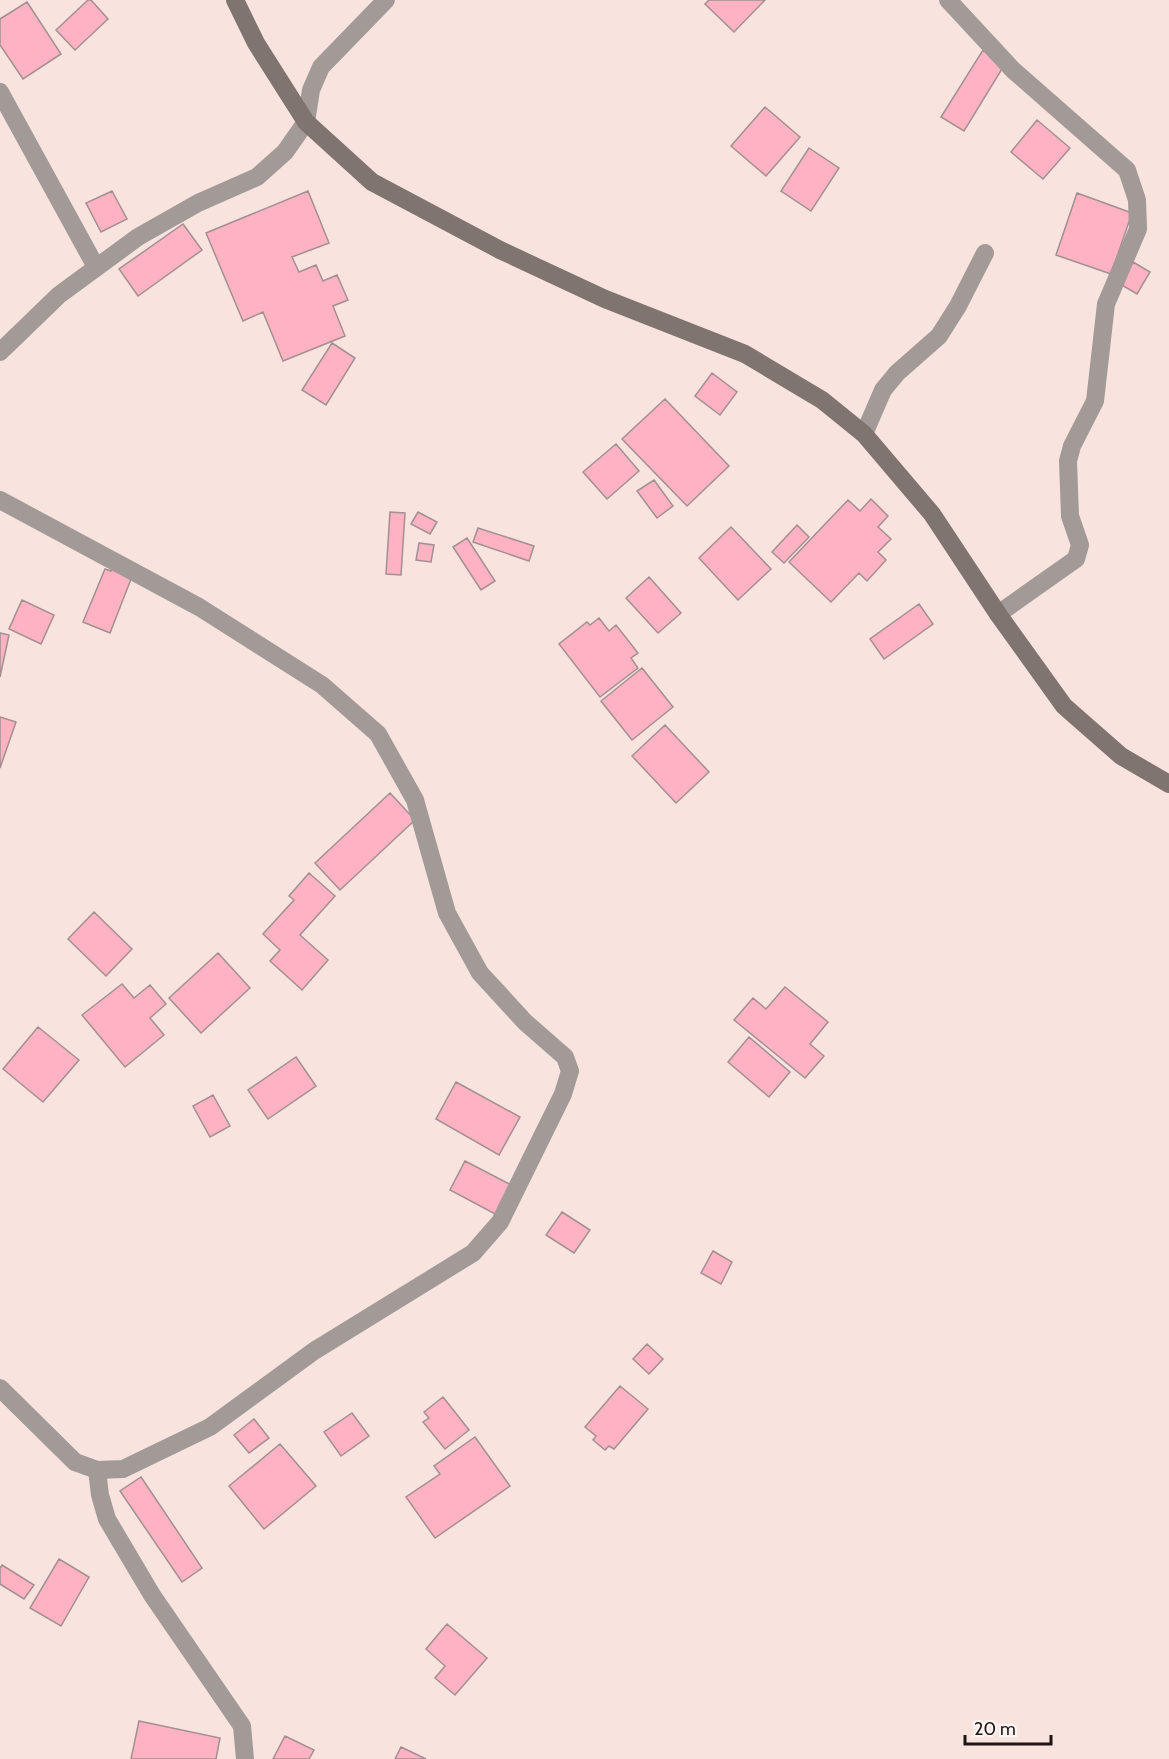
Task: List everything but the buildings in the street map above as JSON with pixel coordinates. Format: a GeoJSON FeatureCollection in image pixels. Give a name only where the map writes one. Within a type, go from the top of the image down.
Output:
{"type":"FeatureCollection","features":[{"type":"Feature","properties":{"kind":"street"},"geometry":{"type":"LineString","coordinates":[[235,0],[256,44],[306,122],[372,182],[500,250],[605,299],[745,354],[822,400],[864,434],[932,514],[998,614],[1064,706],[1121,756],[1169,784]]}},
{"type":"Feature","properties":{"kind":"street"},"geometry":{"type":"LineString","coordinates":[[0,352],[59,295],[138,237],[198,203],[257,177],[285,152],[306,122],[311,90],[321,67],[386,0]]}},
{"type":"Feature","properties":{"kind":"street"},"geometry":{"type":"LineString","coordinates":[[948,0],[1013,70],[1127,170],[1137,200],[1138,229],[1106,304],[1095,401],[1072,446],[1068,461],[1070,516],[1080,545],[1076,559],[998,614]]}},
{"type":"Feature","properties":{"kind":"street"},"geometry":{"type":"LineString","coordinates":[[0,92],[96,267]]}},
{"type":"Feature","properties":{"kind":"street"},"geometry":{"type":"LineString","coordinates":[[864,434],[883,390],[897,373],[939,336],[958,306],[985,253]]}},
{"type":"Feature","properties":{"kind":"street"},"geometry":{"type":"LineString","coordinates":[[0,500],[199,607],[322,685],[378,734],[415,801],[447,914],[480,973],[525,1022],[565,1057],[570,1071],[563,1094],[500,1222],[473,1253],[314,1351],[210,1427],[123,1469],[97,1470],[75,1462],[0,1388]]}},
{"type":"Feature","properties":{"kind":"street"},"geometry":{"type":"LineString","coordinates":[[97,1470],[100,1495],[107,1519],[152,1595],[242,1726],[245,1759]]}}]}
